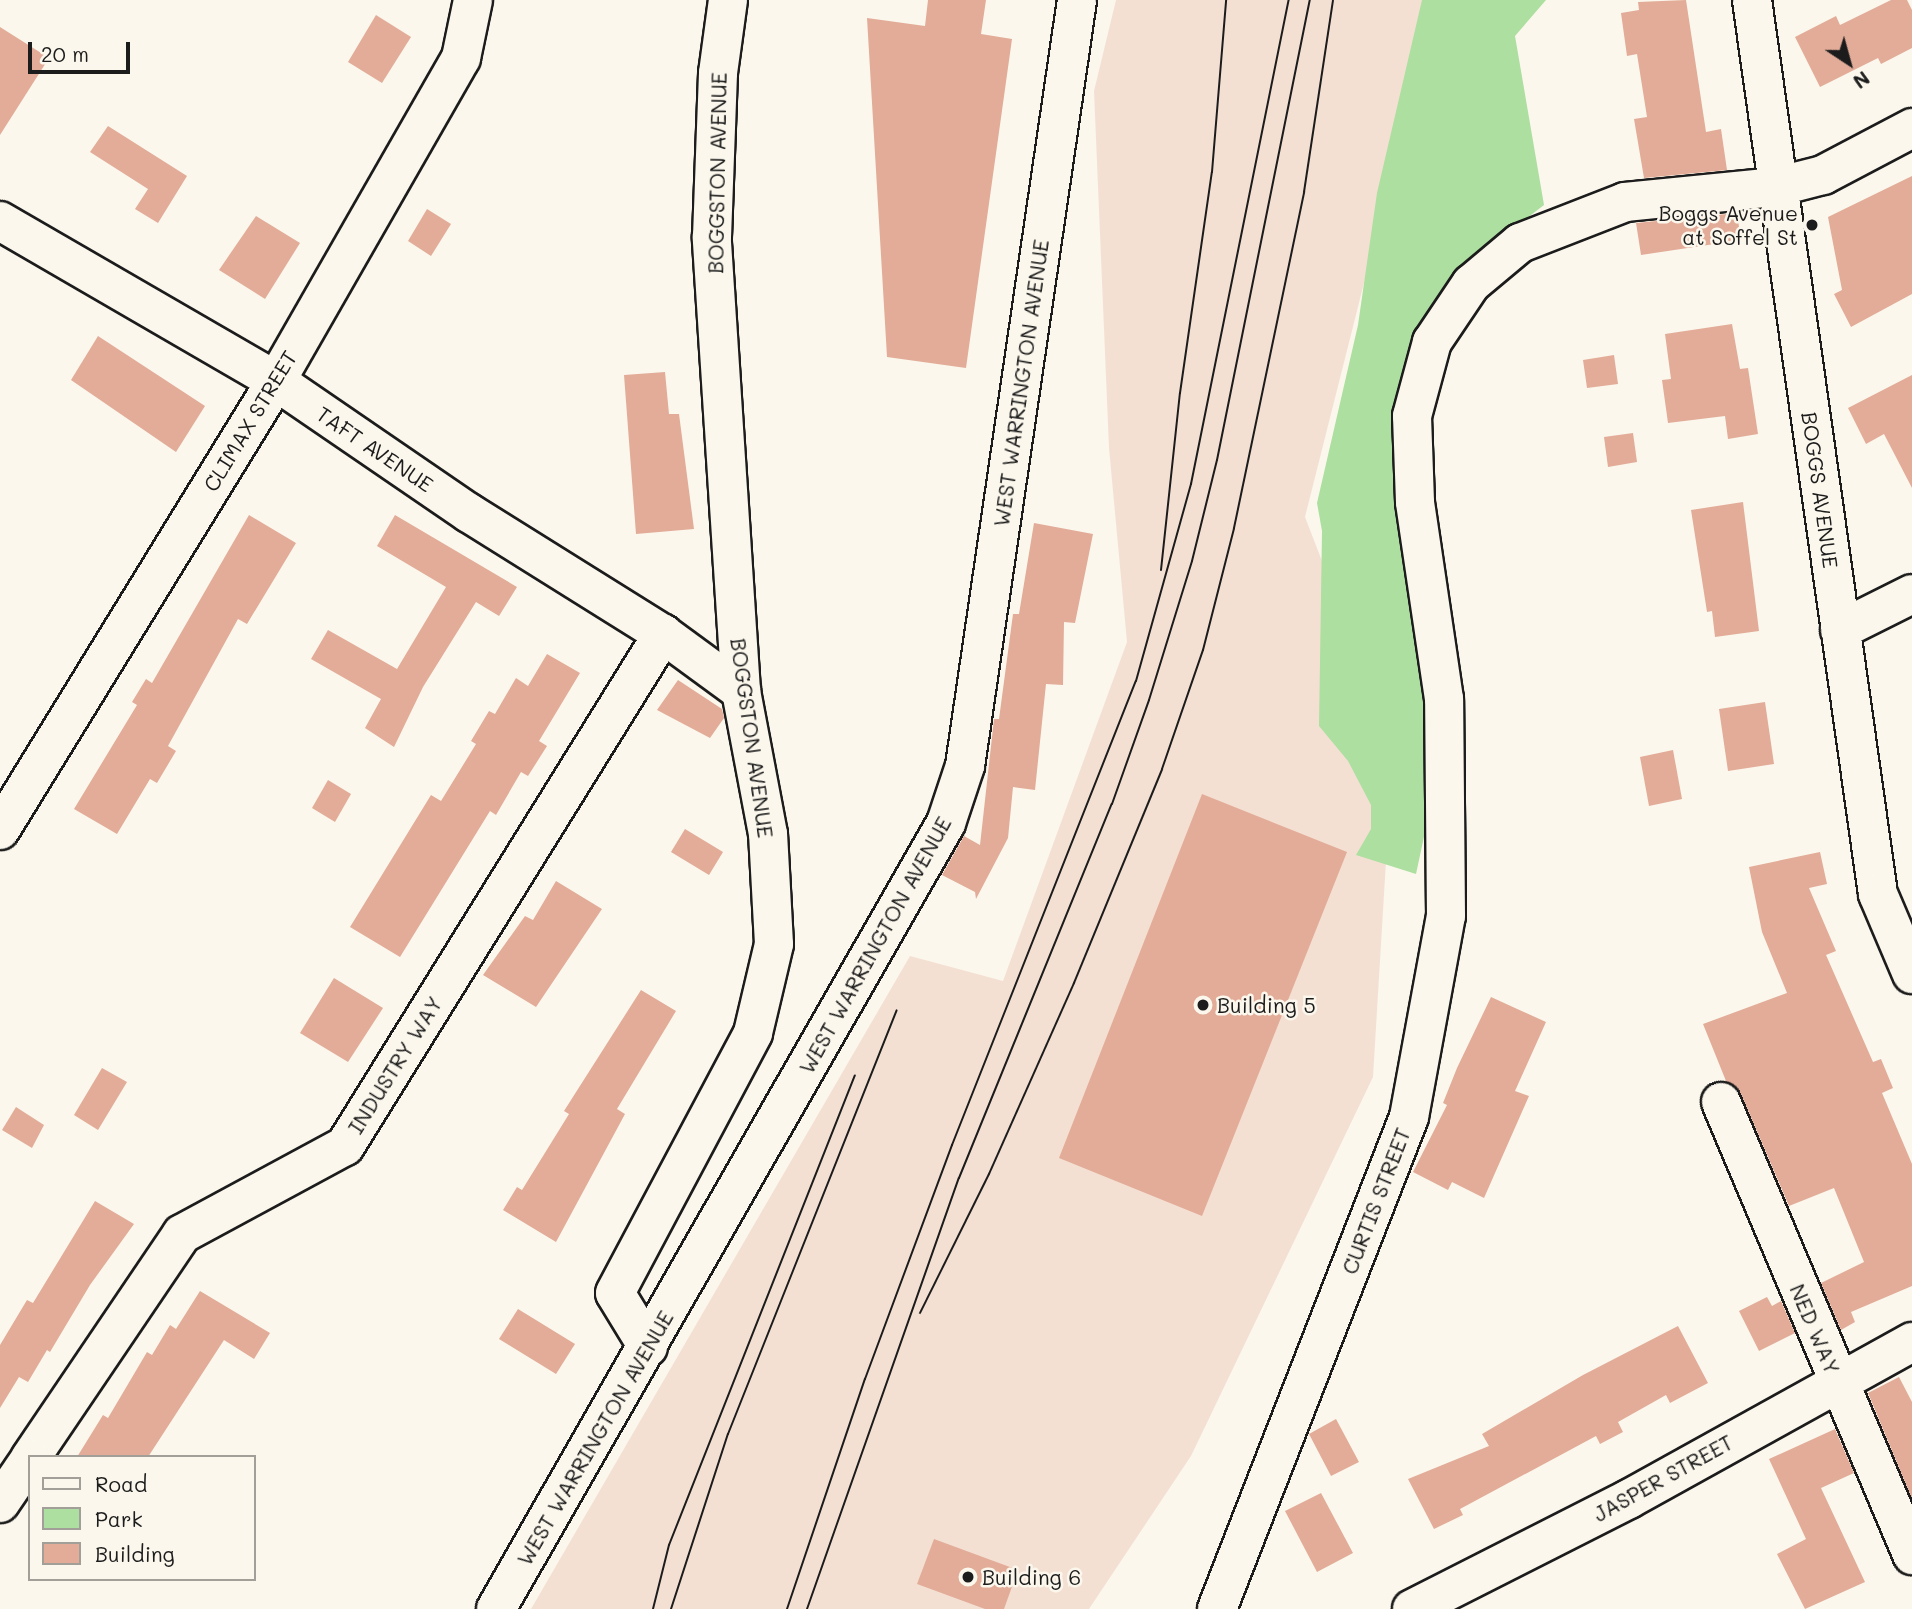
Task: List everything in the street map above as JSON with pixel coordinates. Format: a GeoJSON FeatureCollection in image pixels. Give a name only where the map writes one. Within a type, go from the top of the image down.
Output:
{"type":"FeatureCollection","features":[{"type":"Feature","properties":{"kind":"street","name":"CLIMAX STREET"},"geometry":{"type":"LineString","coordinates":[[0,830],[276,380],[461,58],[473,0]]}},
{"type":"Feature","properties":{"kind":"street","name":"BOGGSTON AVENUE"},"geometry":{"type":"LineString","coordinates":[[648,1347],[615,1293],[753,1033],[774,944],[768,834],[741,691],[712,237],[718,73],[728,0]]}},
{"type":"Feature","properties":{"kind":"street","name":"WEST WARRINGTON AVENUE"},"geometry":{"type":"LineString","coordinates":[[496,1609],[946,823],[965,766],[1077,0]]}},
{"type":"Feature","properties":{"kind":"street","name":"BOGGS AVENUE"},"geometry":{"type":"LineString","coordinates":[[1752,0],[1776,187],[1878,894],[1912,974]]}},
{"type":"Feature","properties":{"kind":"street","name":"CURTIS STREET"},"geometry":{"type":"LineString","coordinates":[[1217,1609],[1409,1117],[1446,916],[1448,772],[1444,699],[1415,502],[1412,416],[1432,342],[1471,284],[1520,243],[1625,202],[1776,187],[1822,175],[1912,128]]}},
{"type":"Feature","properties":{"kind":"street","name":"TAFT AVENUE"},"geometry":{"type":"LineString","coordinates":[[0,221],[276,380],[469,513],[663,634],[741,691]]}},
{"type":"Feature","properties":{"kind":"street"},"geometry":{"type":"LineString","coordinates":[[1840,630],[1912,594]]}},
{"type":"Feature","properties":{"kind":"street","name":"INDUSTRY WAY"},"geometry":{"type":"LineString","coordinates":[[33,1455],[181,1234],[345,1146],[663,634]]}},
{"type":"Feature","properties":{"kind":"street","name":"NED WAY"},"geometry":{"type":"LineString","coordinates":[[1721,1102],[1912,1555]]}},
{"type":"Feature","properties":{"kind":"street","name":"JASPER STREET"},"geometry":{"type":"LineString","coordinates":[[1412,1609],[1629,1499],[1837,1381],[1912,1342]]}},
{"type":"Feature","properties":{"kind":"street","name":"INDUSTRY WAY"},"geometry":{"type":"LineString","coordinates":[[0,1503],[28,1462]]}},
{"type":"Feature","properties":{"kind":"shaded area"},"geometry":{"type":"Polygon","coordinates":[[[1116,0],[1442,0],[1425,41],[1305,517],[1393,745],[1373,1077],[1191,1456],[1089,1609],[531,1609],[910,956],[1003,981],[1127,642],[1109,448],[1094,91],[1116,0]]]}},
{"type":"Feature","properties":{"kind":"green space"},"geometry":{"type":"Polygon","coordinates":[[[1422,0],[1546,0],[1515,36],[1544,205],[1501,238],[1418,329],[1404,373],[1398,433],[1429,714],[1428,818],[1416,874],[1356,855],[1371,829],[1371,805],[1348,761],[1319,726],[1322,531],[1317,503],[1358,325],[1377,193],[1422,0]]]}},
{"type":"Feature","properties":{"kind":"building"},"geometry":{"type":"Polygon","coordinates":[[[928,0],[986,0],[981,34],[1012,39],[966,368],[887,357],[867,18],[925,26],[928,0]]]}},
{"type":"Feature","properties":{"kind":"building"},"geometry":{"type":"Polygon","coordinates":[[[1686,0],[1706,132],[1721,129],[1727,170],[1644,178],[1634,119],[1647,117],[1637,54],[1627,56],[1621,13],[1639,10],[1638,2],[1686,0]]]}},
{"type":"Feature","properties":{"kind":"building"},"geometry":{"type":"Polygon","coordinates":[[[1891,0],[1907,0],[1912,10],[1912,48],[1881,64],[1878,58],[1820,87],[1795,37],[1836,16],[1840,25],[1891,0]]]}},
{"type":"Feature","properties":{"kind":"building"},"geometry":{"type":"Polygon","coordinates":[[[376,15],[411,37],[382,83],[348,62],[376,15]]]}},
{"type":"Feature","properties":{"kind":"building"},"geometry":{"type":"Polygon","coordinates":[[[0,27],[49,58],[0,135],[0,27]]]}},
{"type":"Feature","properties":{"kind":"building"},"geometry":{"type":"Polygon","coordinates":[[[108,126],[187,176],[158,223],[135,209],[148,189],[90,152],[108,126]]]}},
{"type":"Feature","properties":{"kind":"building"},"geometry":{"type":"Polygon","coordinates":[[[1912,176],[1912,294],[1851,327],[1834,294],[1842,290],[1828,217],[1912,176]]]}},
{"type":"Feature","properties":{"kind":"building"},"geometry":{"type":"Polygon","coordinates":[[[427,209],[451,224],[431,256],[408,241],[427,209]]]}},
{"type":"Feature","properties":{"kind":"building"},"geometry":{"type":"Polygon","coordinates":[[[1737,213],[1741,240],[1641,255],[1636,223],[1737,213]]]}},
{"type":"Feature","properties":{"kind":"building"},"geometry":{"type":"Polygon","coordinates":[[[256,216],[300,243],[265,299],[219,270],[256,216]]]}},
{"type":"Feature","properties":{"kind":"building"},"geometry":{"type":"Polygon","coordinates":[[[1732,324],[1740,369],[1748,368],[1758,434],[1728,439],[1725,416],[1668,423],[1662,380],[1671,379],[1665,334],[1732,324]]]}},
{"type":"Feature","properties":{"kind":"building"},"geometry":{"type":"Polygon","coordinates":[[[98,336],[205,406],[176,452],[71,380],[98,336]]]}},
{"type":"Feature","properties":{"kind":"building"},"geometry":{"type":"Polygon","coordinates":[[[1614,355],[1618,384],[1587,388],[1583,360],[1614,355]]]}},
{"type":"Feature","properties":{"kind":"building"},"geometry":{"type":"Polygon","coordinates":[[[665,372],[669,414],[679,414],[694,529],[636,534],[624,375],[665,372]]]}},
{"type":"Feature","properties":{"kind":"building"},"geometry":{"type":"Polygon","coordinates":[[[1912,375],[1912,488],[1884,434],[1866,444],[1848,408],[1912,375]]]}},
{"type":"Feature","properties":{"kind":"building"},"geometry":{"type":"Polygon","coordinates":[[[1633,433],[1637,462],[1608,467],[1604,437],[1633,433]]]}},
{"type":"Feature","properties":{"kind":"building"},"geometry":{"type":"Polygon","coordinates":[[[1743,502],[1759,631],[1715,637],[1712,611],[1707,612],[1691,510],[1743,502]]]}},
{"type":"Feature","properties":{"kind":"building"},"geometry":{"type":"Polygon","coordinates":[[[249,515],[296,543],[247,624],[238,619],[168,746],[176,751],[157,783],[150,779],[117,834],[74,809],[137,705],[132,702],[146,679],[152,683],[249,515]]]}},
{"type":"Feature","properties":{"kind":"building"},"geometry":{"type":"Polygon","coordinates":[[[395,515],[517,587],[499,616],[476,602],[423,687],[394,747],[365,728],[381,699],[311,659],[328,630],[397,669],[446,587],[377,546],[395,515]]]}},
{"type":"Feature","properties":{"kind":"building"},"geometry":{"type":"Polygon","coordinates":[[[1034,523],[1093,534],[1075,623],[1064,622],[1063,685],[1046,684],[1035,790],[1013,787],[1008,838],[976,899],[975,892],[942,875],[964,836],[980,845],[994,719],[999,719],[1013,614],[1019,614],[1034,523]]]}},
{"type":"Feature","properties":{"kind":"building"},"geometry":{"type":"Polygon","coordinates":[[[547,654],[580,673],[539,741],[547,746],[528,776],[521,772],[496,815],[490,811],[400,957],[350,927],[431,795],[441,801],[476,744],[471,741],[489,711],[495,714],[516,678],[528,686],[547,654]]]}},
{"type":"Feature","properties":{"kind":"building"},"geometry":{"type":"Polygon","coordinates":[[[678,680],[722,709],[724,718],[710,738],[657,710],[678,680]]]}},
{"type":"Feature","properties":{"kind":"building"},"geometry":{"type":"Polygon","coordinates":[[[1765,702],[1774,764],[1728,771],[1719,709],[1765,702]]]}},
{"type":"Feature","properties":{"kind":"building"},"geometry":{"type":"Polygon","coordinates":[[[1673,750],[1682,799],[1649,806],[1640,757],[1673,750]]]}},
{"type":"Feature","properties":{"kind":"building"},"geometry":{"type":"Polygon","coordinates":[[[328,780],[351,794],[335,822],[312,808],[328,780]]]}},
{"type":"Feature","properties":{"kind":"building","name":"Building 5"},"geometry":{"type":"Polygon","coordinates":[[[1202,794],[1347,852],[1202,1216],[1059,1158],[1202,794]]]}},
{"type":"Feature","properties":{"kind":"building"},"geometry":{"type":"Polygon","coordinates":[[[685,829],[723,852],[709,875],[671,852],[685,829]]]}},
{"type":"Feature","properties":{"kind":"building"},"geometry":{"type":"Polygon","coordinates":[[[1820,852],[1827,884],[1809,888],[1836,951],[1826,955],[1873,1062],[1881,1059],[1893,1088],[1882,1093],[1912,1164],[1912,1286],[1851,1312],[1855,1322],[1841,1330],[1821,1283],[1864,1262],[1834,1188],[1789,1206],[1741,1094],[1726,1081],[1703,1024],[1787,993],[1762,932],[1749,867],[1820,852]]]}},
{"type":"Feature","properties":{"kind":"building"},"geometry":{"type":"Polygon","coordinates":[[[556,881],[602,909],[536,1007],[483,975],[525,916],[533,920],[556,881]]]}},
{"type":"Feature","properties":{"kind":"building"},"geometry":{"type":"Polygon","coordinates":[[[334,978],[383,1008],[348,1062],[300,1033],[334,978]]]}},
{"type":"Feature","properties":{"kind":"building"},"geometry":{"type":"Polygon","coordinates":[[[641,990],[676,1011],[617,1109],[625,1114],[556,1242],[503,1210],[517,1187],[522,1190],[569,1114],[564,1111],[641,990]]]}},
{"type":"Feature","properties":{"kind":"building"},"geometry":{"type":"Polygon","coordinates":[[[1491,997],[1546,1022],[1515,1091],[1529,1096],[1484,1198],[1452,1182],[1448,1190],[1413,1172],[1447,1105],[1443,1103],[1457,1068],[1491,997]]]}},
{"type":"Feature","properties":{"kind":"building"},"geometry":{"type":"Polygon","coordinates":[[[102,1068],[127,1082],[98,1130],[74,1115],[102,1068]]]}},
{"type":"Feature","properties":{"kind":"building"},"geometry":{"type":"Polygon","coordinates":[[[16,1107],[44,1125],[32,1148],[2,1130],[16,1107]]]}},
{"type":"Feature","properties":{"kind":"building"},"geometry":{"type":"Polygon","coordinates":[[[95,1201],[134,1224],[90,1285],[50,1352],[47,1350],[28,1382],[19,1377],[0,1408],[0,1345],[27,1300],[33,1303],[95,1201]]]}},
{"type":"Feature","properties":{"kind":"building"},"geometry":{"type":"Polygon","coordinates":[[[200,1291],[270,1333],[254,1359],[224,1340],[149,1455],[78,1455],[103,1415],[108,1418],[147,1352],[152,1355],[170,1325],[176,1329],[200,1291]]]}},
{"type":"Feature","properties":{"kind":"building"},"geometry":{"type":"Polygon","coordinates":[[[1767,1297],[1772,1306],[1781,1301],[1795,1333],[1759,1351],[1739,1311],[1767,1297]]]}},
{"type":"Feature","properties":{"kind":"building"},"geometry":{"type":"Polygon","coordinates":[[[518,1309],[575,1344],[556,1374],[499,1339],[518,1309]]]}},
{"type":"Feature","properties":{"kind":"building"},"geometry":{"type":"Polygon","coordinates":[[[1678,1326],[1708,1383],[1670,1403],[1666,1395],[1618,1422],[1623,1432],[1600,1444],[1596,1436],[1460,1509],[1463,1515],[1434,1529],[1408,1479],[1489,1446],[1482,1434],[1583,1375],[1678,1326]]]}},
{"type":"Feature","properties":{"kind":"building"},"geometry":{"type":"Polygon","coordinates":[[[1899,1377],[1912,1402],[1912,1499],[1868,1393],[1899,1377]]]}},
{"type":"Feature","properties":{"kind":"building"},"geometry":{"type":"Polygon","coordinates":[[[1336,1419],[1359,1462],[1331,1476],[1309,1434],[1336,1419]]]}},
{"type":"Feature","properties":{"kind":"building"},"geometry":{"type":"Polygon","coordinates":[[[1835,1429],[1854,1473],[1821,1488],[1865,1582],[1805,1609],[1777,1554],[1806,1539],[1769,1459],[1835,1429]]]}},
{"type":"Feature","properties":{"kind":"building"},"geometry":{"type":"Polygon","coordinates":[[[1321,1493],[1353,1553],[1317,1572],[1285,1511],[1321,1493]]]}},
{"type":"Feature","properties":{"kind":"building","name":"Building 6"},"geometry":{"type":"Polygon","coordinates":[[[934,1539],[1018,1570],[1004,1609],[985,1609],[917,1584],[934,1539]]]}},
{"type":"Feature","properties":{"kind":"tram line"},"geometry":{"type":"LineString","coordinates":[[1161,570],[1180,393],[1212,172],[1226,0]]}},
{"type":"Feature","properties":{"kind":"tram line"},"geometry":{"type":"LineString","coordinates":[[787,1609],[865,1379],[952,1145],[1136,681],[1191,484],[1289,0]]}},
{"type":"Feature","properties":{"kind":"tram line"},"geometry":{"type":"LineString","coordinates":[[807,1609],[959,1178],[1112,804],[1149,700],[1192,561],[1217,460],[1310,0]]}},
{"type":"Feature","properties":{"kind":"tram line"},"geometry":{"type":"LineString","coordinates":[[920,1313],[989,1174],[1074,983],[1162,769],[1203,650],[1234,528],[1304,192],[1333,0]]}},
{"type":"Feature","properties":{"kind":"tram line"},"geometry":{"type":"LineString","coordinates":[[671,1609],[728,1434],[897,1010]]}},
{"type":"Feature","properties":{"kind":"tram line"},"geometry":{"type":"LineString","coordinates":[[653,1609],[669,1545],[855,1075]]}},
{"type":"Feature","properties":{"kind":"place","name":"Boggs Avenue at Soffel St"},"geometry":{"type":"Point","coordinates":[1812,225]}},
{"type":"Feature","properties":{"kind":"place","name":"Building 5"},"geometry":{"type":"Point","coordinates":[1203,1005]}},
{"type":"Feature","properties":{"kind":"place","name":"Building 6"},"geometry":{"type":"Point","coordinates":[968,1577]}}]}
